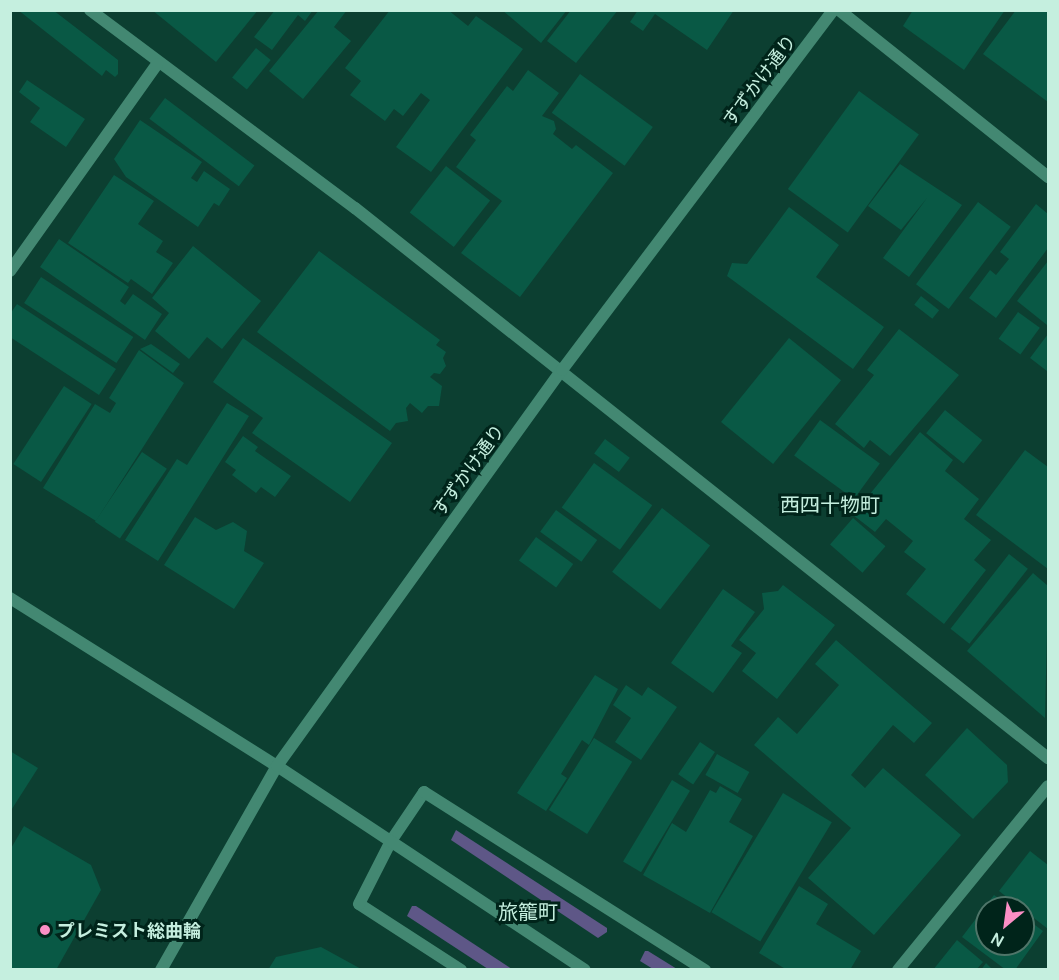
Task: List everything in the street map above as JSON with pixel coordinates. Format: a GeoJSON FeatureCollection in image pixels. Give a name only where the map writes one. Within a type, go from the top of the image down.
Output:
{"type":"FeatureCollection","features":[{"type":"Feature","properties":{"kind":"street"},"geometry":{"type":"LineString","coordinates":[[90,10],[157,64],[355,208],[1048,758]]}},
{"type":"Feature","properties":{"kind":"street","name":"すずかけ通り"},"geometry":{"type":"LineString","coordinates":[[161,969],[277,766],[562,370],[833,10]]}},
{"type":"Feature","properties":{"kind":"street"},"geometry":{"type":"LineString","coordinates":[[838,10],[1048,177]]}},
{"type":"Feature","properties":{"kind":"street"},"geometry":{"type":"LineString","coordinates":[[10,271],[157,64]]}},
{"type":"Feature","properties":{"kind":"street"},"geometry":{"type":"LineString","coordinates":[[10,598],[277,766],[585,969]]}},
{"type":"Feature","properties":{"kind":"street"},"geometry":{"type":"LineString","coordinates":[[898,969],[1048,786]]}},
{"type":"Feature","properties":{"kind":"street"},"geometry":{"type":"LineString","coordinates":[[461,969],[359,904],[391,841],[424,792],[705,969]]}},
{"type":"Feature","properties":{"kind":"shaded area"},"geometry":{"type":"Polygon","coordinates":[[[456,830],[607,928],[607,932],[598,938],[451,840],[456,830]]]}},
{"type":"Feature","properties":{"kind":"shaded area"},"geometry":{"type":"Polygon","coordinates":[[[412,906],[416,906],[512,969],[488,969],[407,916],[412,906]]]}},
{"type":"Feature","properties":{"kind":"shaded area"},"geometry":{"type":"Polygon","coordinates":[[[645,951],[677,969],[653,969],[640,961],[645,951]]]}},
{"type":"Feature","properties":{"kind":"building"},"geometry":{"type":"Polygon","coordinates":[[[18,10],[53,10],[118,60],[118,74],[115,77],[106,70],[102,76],[18,10]]]}},
{"type":"Feature","properties":{"kind":"building"},"geometry":{"type":"Polygon","coordinates":[[[152,10],[258,10],[216,62],[152,10]]]}},
{"type":"Feature","properties":{"kind":"building"},"geometry":{"type":"Polygon","coordinates":[[[275,10],[313,10],[305,21],[298,15],[272,50],[254,37],[275,10]]]}},
{"type":"Feature","properties":{"kind":"building"},"geometry":{"type":"Polygon","coordinates":[[[319,10],[347,10],[334,27],[351,41],[303,99],[269,71],[319,10]]]}},
{"type":"Feature","properties":{"kind":"building"},"geometry":{"type":"Polygon","coordinates":[[[390,10],[448,10],[468,26],[476,16],[523,49],[431,172],[396,147],[430,100],[421,93],[403,116],[394,109],[385,121],[350,95],[361,81],[345,68],[390,10]]]}},
{"type":"Feature","properties":{"kind":"building"},"geometry":{"type":"Polygon","coordinates":[[[502,10],[567,10],[541,43],[502,10]]]}},
{"type":"Feature","properties":{"kind":"building"},"geometry":{"type":"Polygon","coordinates":[[[571,10],[618,10],[576,63],[547,41],[571,10]]]}},
{"type":"Feature","properties":{"kind":"building"},"geometry":{"type":"Polygon","coordinates":[[[638,10],[734,10],[707,50],[655,14],[643,31],[630,22],[638,10]]]}},
{"type":"Feature","properties":{"kind":"building"},"geometry":{"type":"Polygon","coordinates":[[[913,10],[1005,10],[964,70],[903,26],[913,10]]]}},
{"type":"Feature","properties":{"kind":"building"},"geometry":{"type":"Polygon","coordinates":[[[1016,10],[1048,10],[1048,102],[983,54],[1016,10]]]}},
{"type":"Feature","properties":{"kind":"building"},"geometry":{"type":"Polygon","coordinates":[[[256,48],[271,60],[247,89],[232,78],[256,48]]]}},
{"type":"Feature","properties":{"kind":"building"},"geometry":{"type":"Polygon","coordinates":[[[528,70],[559,93],[542,116],[554,121],[556,129],[553,134],[572,149],[576,145],[613,173],[520,297],[461,253],[502,201],[456,167],[476,140],[470,135],[507,86],[513,91],[528,70]]]}},
{"type":"Feature","properties":{"kind":"building"},"geometry":{"type":"Polygon","coordinates":[[[580,74],[653,127],[625,166],[552,113],[580,74]]]}},
{"type":"Feature","properties":{"kind":"building"},"geometry":{"type":"Polygon","coordinates":[[[27,80],[85,119],[66,147],[30,122],[40,108],[19,92],[27,80]]]}},
{"type":"Feature","properties":{"kind":"building"},"geometry":{"type":"Polygon","coordinates":[[[859,91],[919,134],[848,232],[788,189],[859,91]]]}},
{"type":"Feature","properties":{"kind":"building"},"geometry":{"type":"Polygon","coordinates":[[[165,98],[254,165],[239,186],[149,119],[165,98]]]}},
{"type":"Feature","properties":{"kind":"building"},"geometry":{"type":"Polygon","coordinates":[[[140,120],[202,162],[191,178],[197,182],[204,171],[230,189],[219,206],[214,203],[198,227],[126,177],[114,159],[140,120]]]}},
{"type":"Feature","properties":{"kind":"building"},"geometry":{"type":"Polygon","coordinates":[[[900,164],[962,205],[909,277],[883,258],[927,198],[901,230],[868,206],[900,164]]]}},
{"type":"Feature","properties":{"kind":"building"},"geometry":{"type":"Polygon","coordinates":[[[446,166],[490,200],[454,247],[410,212],[446,166]]]}},
{"type":"Feature","properties":{"kind":"building"},"geometry":{"type":"Polygon","coordinates":[[[114,175],[154,201],[138,224],[163,241],[156,252],[173,263],[152,294],[131,279],[128,283],[68,243],[114,175]]]}},
{"type":"Feature","properties":{"kind":"building"},"geometry":{"type":"Polygon","coordinates":[[[978,202],[1011,227],[949,309],[916,284],[978,202]]]}},
{"type":"Feature","properties":{"kind":"building"},"geometry":{"type":"Polygon","coordinates":[[[1036,204],[1048,214],[1048,248],[996,318],[969,298],[990,270],[996,275],[1009,259],[1000,252],[1036,204]]]}},
{"type":"Feature","properties":{"kind":"building"},"geometry":{"type":"Polygon","coordinates":[[[789,207],[839,245],[816,277],[884,327],[853,369],[727,276],[732,263],[747,264],[789,207]]]}},
{"type":"Feature","properties":{"kind":"building"},"geometry":{"type":"Polygon","coordinates":[[[59,239],[129,287],[120,301],[125,305],[133,294],[162,314],[145,340],[40,267],[59,239]]]}},
{"type":"Feature","properties":{"kind":"building"},"geometry":{"type":"Polygon","coordinates":[[[193,246],[261,301],[222,349],[207,337],[189,359],[155,331],[169,313],[152,298],[193,246]]]}},
{"type":"Feature","properties":{"kind":"building"},"geometry":{"type":"Polygon","coordinates":[[[319,251],[440,340],[436,345],[446,352],[443,358],[446,366],[440,374],[434,373],[430,377],[442,386],[439,406],[428,406],[422,413],[410,403],[406,408],[408,421],[396,423],[390,431],[257,332],[319,251]]]}},
{"type":"Feature","properties":{"kind":"building"},"geometry":{"type":"Polygon","coordinates":[[[1048,261],[1048,323],[1047,325],[1017,301],[1048,261]]]}},
{"type":"Feature","properties":{"kind":"building"},"geometry":{"type":"Polygon","coordinates":[[[41,277],[133,337],[116,363],[24,303],[41,277]]]}},
{"type":"Feature","properties":{"kind":"building"},"geometry":{"type":"Polygon","coordinates":[[[921,296],[939,310],[932,319],[914,305],[921,296]]]}},
{"type":"Feature","properties":{"kind":"building"},"geometry":{"type":"Polygon","coordinates":[[[17,304],[116,369],[99,395],[10,337],[10,314],[17,304]]]}},
{"type":"Feature","properties":{"kind":"building"},"geometry":{"type":"Polygon","coordinates":[[[1018,312],[1040,328],[1020,355],[999,339],[1018,312]]]}},
{"type":"Feature","properties":{"kind":"building"},"geometry":{"type":"Polygon","coordinates":[[[899,329],[959,375],[890,456],[870,440],[864,448],[835,424],[874,375],[867,370],[899,329]]]}},
{"type":"Feature","properties":{"kind":"building"},"geometry":{"type":"Polygon","coordinates":[[[1048,334],[1048,369],[1047,371],[1030,358],[1048,334]]]}},
{"type":"Feature","properties":{"kind":"building"},"geometry":{"type":"Polygon","coordinates":[[[243,338],[392,443],[350,502],[252,433],[263,418],[213,382],[243,338]]]}},
{"type":"Feature","properties":{"kind":"building"},"geometry":{"type":"Polygon","coordinates":[[[789,338],[841,380],[773,464],[721,422],[789,338]]]}},
{"type":"Feature","properties":{"kind":"building"},"geometry":{"type":"Polygon","coordinates":[[[151,344],[180,364],[173,373],[140,349],[151,344]]]}},
{"type":"Feature","properties":{"kind":"building"},"geometry":{"type":"Polygon","coordinates":[[[139,350],[184,383],[96,521],[43,488],[95,404],[110,413],[116,403],[109,398],[139,350]]]}},
{"type":"Feature","properties":{"kind":"building"},"geometry":{"type":"Polygon","coordinates":[[[64,386],[92,404],[41,482],[13,464],[64,386]]]}},
{"type":"Feature","properties":{"kind":"building"},"geometry":{"type":"Polygon","coordinates":[[[227,403],[249,416],[158,561],[125,540],[177,459],[187,465],[227,403]]]}},
{"type":"Feature","properties":{"kind":"building"},"geometry":{"type":"Polygon","coordinates":[[[945,410],[982,440],[963,464],[926,433],[945,410]]]}},
{"type":"Feature","properties":{"kind":"building"},"geometry":{"type":"Polygon","coordinates":[[[820,420],[880,463],[854,499],[794,456],[820,420]]]}},
{"type":"Feature","properties":{"kind":"building"},"geometry":{"type":"Polygon","coordinates":[[[920,432],[953,460],[945,471],[979,499],[964,519],[991,540],[974,560],[986,570],[944,624],[906,594],[926,569],[904,552],[913,541],[886,519],[875,532],[853,515],[920,432]]]}},
{"type":"Feature","properties":{"kind":"building"},"geometry":{"type":"Polygon","coordinates":[[[243,436],[258,447],[255,451],[291,476],[275,497],[261,487],[256,493],[232,475],[236,470],[225,462],[243,436]]]}},
{"type":"Feature","properties":{"kind":"building"},"geometry":{"type":"Polygon","coordinates":[[[605,439],[630,458],[619,472],[594,453],[605,439]]]}},
{"type":"Feature","properties":{"kind":"building"},"geometry":{"type":"Polygon","coordinates":[[[1025,450],[1048,467],[1048,569],[976,515],[1025,450]]]}},
{"type":"Feature","properties":{"kind":"building"},"geometry":{"type":"Polygon","coordinates":[[[142,452],[167,469],[120,538],[95,522],[142,452]]]}},
{"type":"Feature","properties":{"kind":"building"},"geometry":{"type":"Polygon","coordinates":[[[594,463],[652,505],[620,550],[562,507],[594,463]]]}},
{"type":"Feature","properties":{"kind":"building"},"geometry":{"type":"Polygon","coordinates":[[[662,508],[710,546],[660,609],[612,572],[662,508]]]}},
{"type":"Feature","properties":{"kind":"building"},"geometry":{"type":"Polygon","coordinates":[[[556,510],[597,540],[581,562],[540,532],[556,510]]]}},
{"type":"Feature","properties":{"kind":"building"},"geometry":{"type":"Polygon","coordinates":[[[195,517],[216,530],[233,522],[247,531],[244,551],[264,563],[234,609],[164,565],[195,517]]]}},
{"type":"Feature","properties":{"kind":"building"},"geometry":{"type":"Polygon","coordinates":[[[853,518],[885,546],[862,573],[830,544],[853,518]]]}},
{"type":"Feature","properties":{"kind":"building"},"geometry":{"type":"Polygon","coordinates":[[[536,537],[573,564],[556,587],[519,560],[536,537]]]}},
{"type":"Feature","properties":{"kind":"building"},"geometry":{"type":"Polygon","coordinates":[[[1009,554],[1028,569],[969,644],[951,629],[1009,554]]]}},
{"type":"Feature","properties":{"kind":"building"},"geometry":{"type":"Polygon","coordinates":[[[1033,573],[1048,586],[1045,718],[967,651],[1033,573]]]}},
{"type":"Feature","properties":{"kind":"building"},"geometry":{"type":"Polygon","coordinates":[[[783,585],[835,625],[777,699],[742,671],[756,653],[739,640],[764,609],[762,593],[778,591],[783,585]]]}},
{"type":"Feature","properties":{"kind":"building"},"geometry":{"type":"Polygon","coordinates":[[[723,589],[755,612],[731,646],[742,653],[713,693],[671,663],[723,589]]]}},
{"type":"Feature","properties":{"kind":"building"},"geometry":{"type":"Polygon","coordinates":[[[836,640],[932,723],[914,743],[893,725],[851,775],[865,788],[883,768],[961,835],[874,935],[808,878],[851,828],[754,745],[778,717],[797,734],[839,685],[815,664],[836,640]]]}},
{"type":"Feature","properties":{"kind":"building"},"geometry":{"type":"Polygon","coordinates":[[[595,675],[618,689],[589,745],[582,740],[561,774],[567,778],[546,811],[517,793],[595,675]]]}},
{"type":"Feature","properties":{"kind":"building"},"geometry":{"type":"Polygon","coordinates":[[[626,685],[642,696],[648,687],[677,707],[641,760],[615,742],[631,718],[613,705],[626,685]]]}},
{"type":"Feature","properties":{"kind":"building"},"geometry":{"type":"Polygon","coordinates":[[[967,728],[1007,765],[1008,782],[973,819],[925,775],[967,728]]]}},
{"type":"Feature","properties":{"kind":"building"},"geometry":{"type":"Polygon","coordinates":[[[594,738],[632,762],[587,834],[549,810],[594,738]]]}},
{"type":"Feature","properties":{"kind":"building"},"geometry":{"type":"Polygon","coordinates":[[[700,742],[715,752],[693,784],[678,774],[700,742]]]}},
{"type":"Feature","properties":{"kind":"building"},"geometry":{"type":"Polygon","coordinates":[[[10,751],[38,768],[10,812],[10,751]]]}},
{"type":"Feature","properties":{"kind":"building"},"geometry":{"type":"Polygon","coordinates":[[[717,754],[749,772],[738,793],[705,775],[717,754]]]}},
{"type":"Feature","properties":{"kind":"building"},"geometry":{"type":"Polygon","coordinates":[[[672,780],[690,791],[641,872],[623,861],[672,780]]]}},
{"type":"Feature","properties":{"kind":"building"},"geometry":{"type":"Polygon","coordinates":[[[720,786],[742,799],[729,822],[753,836],[710,913],[643,875],[672,823],[686,832],[710,790],[716,793],[720,786]]]}},
{"type":"Feature","properties":{"kind":"building"},"geometry":{"type":"Polygon","coordinates":[[[783,793],[832,822],[760,942],[711,912],[783,793]]]}},
{"type":"Feature","properties":{"kind":"building","name":"プレミスト総曲輪"},"geometry":{"type":"Polygon","coordinates":[[[24,826],[91,865],[101,890],[56,970],[10,970],[10,850],[24,826]]]}},
{"type":"Feature","properties":{"kind":"building"},"geometry":{"type":"Polygon","coordinates":[[[1030,851],[1048,865],[1048,929],[1035,919],[1035,896],[1005,896],[999,891],[1030,851]]]}},
{"type":"Feature","properties":{"kind":"building"},"geometry":{"type":"Polygon","coordinates":[[[799,886],[828,904],[816,924],[861,951],[850,970],[787,970],[759,953],[799,886]]]}},
{"type":"Feature","properties":{"kind":"building"},"geometry":{"type":"Polygon","coordinates":[[[975,920],[975,947],[962,937],[975,920]]]}},
{"type":"Feature","properties":{"kind":"building"},"geometry":{"type":"Polygon","coordinates":[[[1035,925],[1043,931],[1035,942],[1035,925]]]}},
{"type":"Feature","properties":{"kind":"building"},"geometry":{"type":"Polygon","coordinates":[[[957,940],[983,962],[976,970],[933,970],[957,940]]]}},
{"type":"Feature","properties":{"kind":"building"},"geometry":{"type":"Polygon","coordinates":[[[321,947],[363,970],[268,970],[276,957],[321,947]]]}},
{"type":"Feature","properties":{"kind":"building"},"geometry":{"type":"Polygon","coordinates":[[[987,956],[1025,956],[1015,970],[1006,970],[987,956]]]}},
{"type":"Feature","properties":{"kind":"building"},"geometry":{"type":"Polygon","coordinates":[[[986,963],[993,970],[981,970],[986,963]]]}},
{"type":"Feature","properties":{"kind":"place","name":"プレミスト総曲輪"},"geometry":{"type":"Point","coordinates":[45,930]}},
{"type":"Feature","properties":{"kind":"district","name":"西四十物町"},"geometry":{"type":"Point","coordinates":[830,504]}},
{"type":"Feature","properties":{"kind":"district","name":"旅籠町"},"geometry":{"type":"Point","coordinates":[528,911]}}]}
